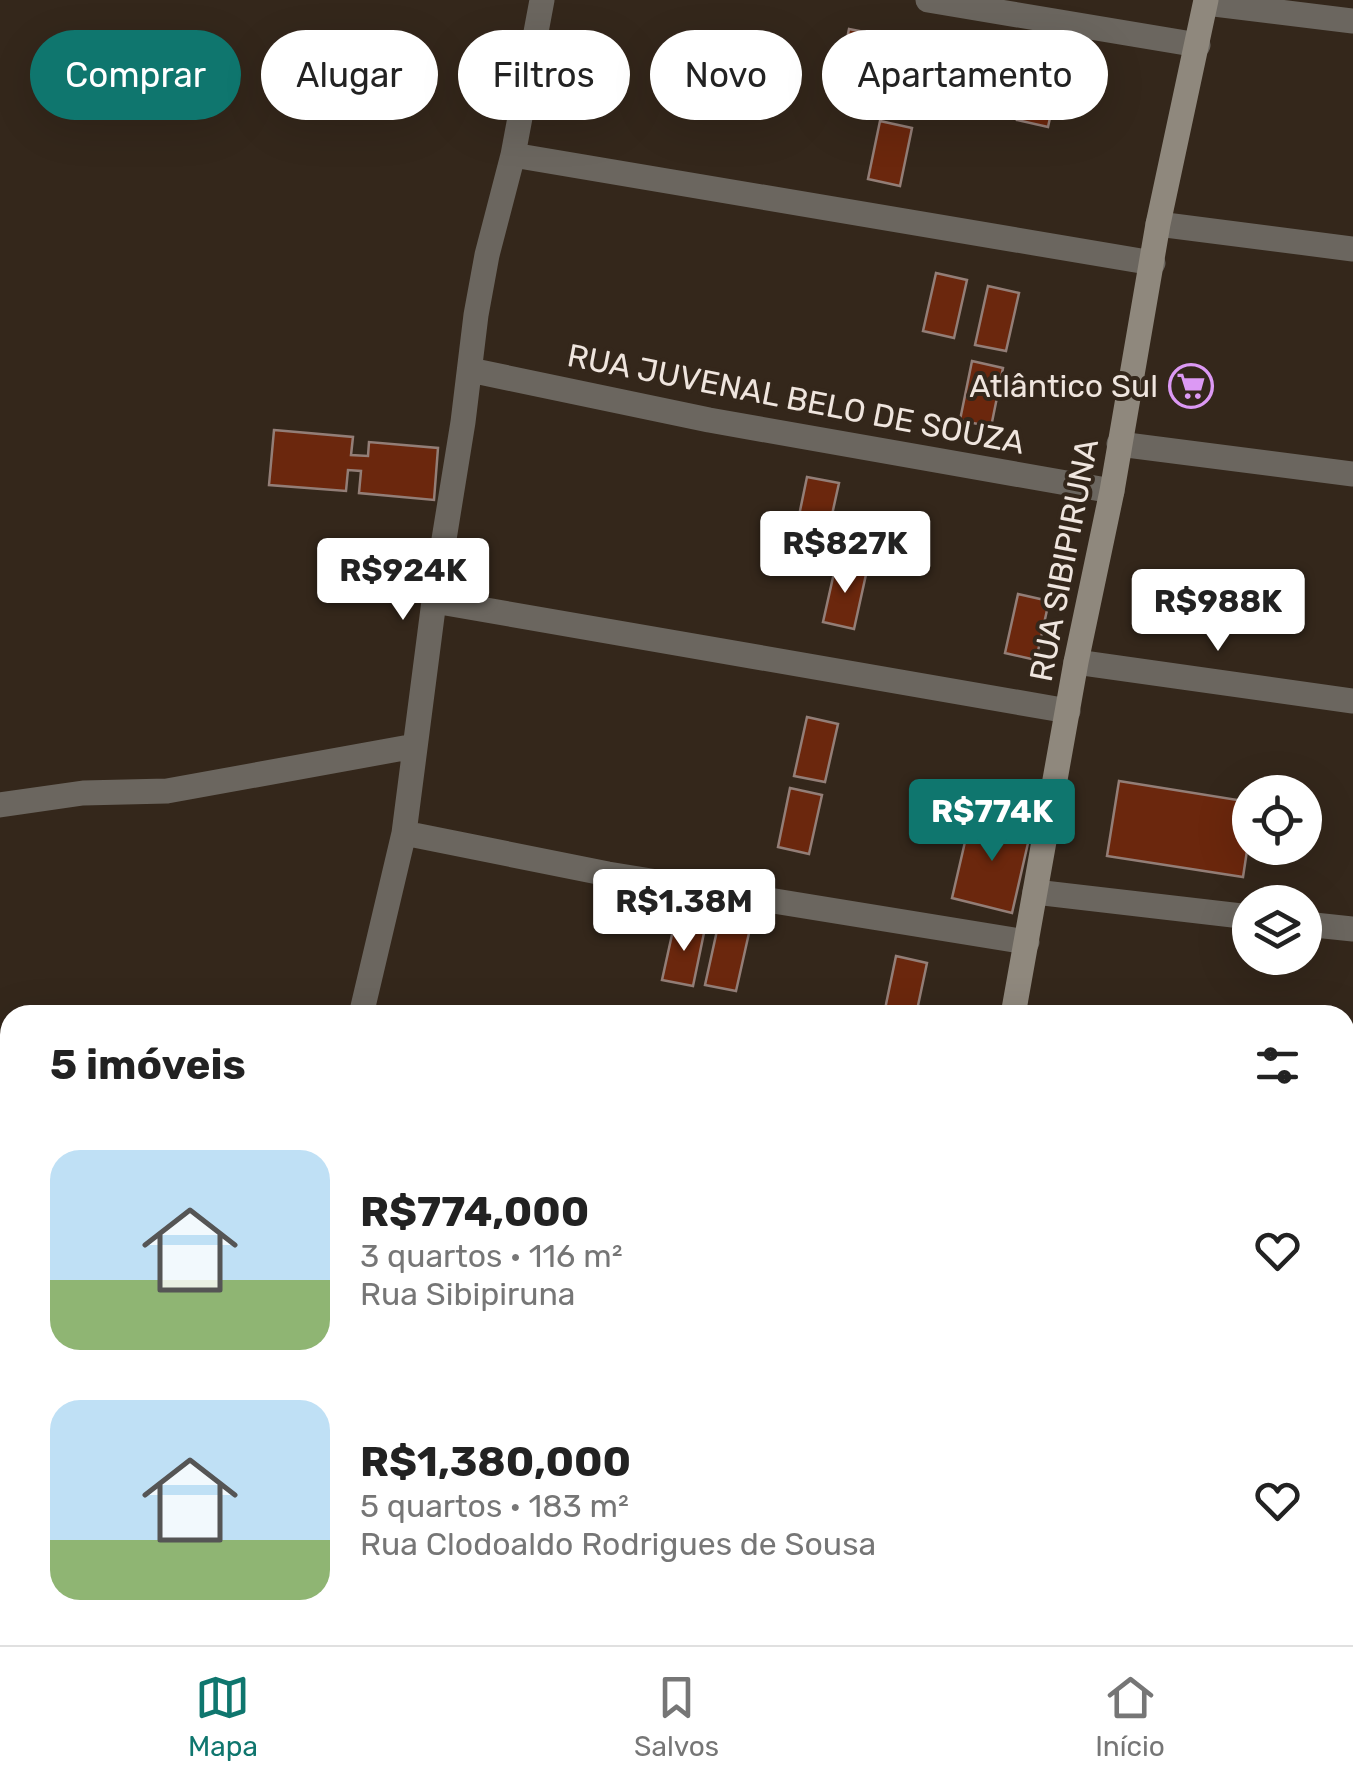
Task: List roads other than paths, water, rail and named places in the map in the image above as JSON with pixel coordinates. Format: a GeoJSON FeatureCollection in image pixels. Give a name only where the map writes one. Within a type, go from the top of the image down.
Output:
{"type":"FeatureCollection","features":[{"type":"Feature","properties":{"kind":"street"},"geometry":{"type":"LineString","coordinates":[[363,1005],[404,833],[486,255],[514,155],[542,0]]}},
{"type":"Feature","properties":{"kind":"street"},"geometry":{"type":"LineString","coordinates":[[928,0],[1198,45]]}},
{"type":"Feature","properties":{"kind":"street"},"geometry":{"type":"LineString","coordinates":[[1206,2],[1353,21]]}},
{"type":"Feature","properties":{"kind":"street","name":"RUA SIBIPIRUNA"},"geometry":{"type":"LineString","coordinates":[[1015,1005],[1158,224],[1206,2]]}},
{"type":"Feature","properties":{"kind":"street"},"geometry":{"type":"LineString","coordinates":[[514,155],[1153,263]]}},
{"type":"Feature","properties":{"kind":"street"},"geometry":{"type":"LineString","coordinates":[[1158,224],[1353,249]]}},
{"type":"Feature","properties":{"kind":"street","name":"RUA JUVENAL BELO DE SOUZA"},"geometry":{"type":"LineString","coordinates":[[470,370],[710,420],[1112,491]]}},
{"type":"Feature","properties":{"kind":"street"},"geometry":{"type":"LineString","coordinates":[[1119,444],[1353,474]]}},
{"type":"Feature","properties":{"kind":"street"},"geometry":{"type":"LineString","coordinates":[[434,601],[1068,711]]}},
{"type":"Feature","properties":{"kind":"street"},"geometry":{"type":"LineString","coordinates":[[1076,662],[1353,700]]}},
{"type":"Feature","properties":{"kind":"street"},"geometry":{"type":"LineString","coordinates":[[0,804],[84,793],[167,790],[416,746]]}},
{"type":"Feature","properties":{"kind":"street"},"geometry":{"type":"LineString","coordinates":[[404,833],[608,874],[1027,942]]}},
{"type":"Feature","properties":{"kind":"street"},"geometry":{"type":"LineString","coordinates":[[1035,892],[1232,915]]}},
{"type":"Feature","properties":{"kind":"street"},"geometry":{"type":"LineString","coordinates":[[1322,926],[1353,929]]}},
{"type":"Feature","properties":{"kind":"place","name":"Atlântico Sul"},"geometry":{"type":"Point","coordinates":[1191,386]}}]}
